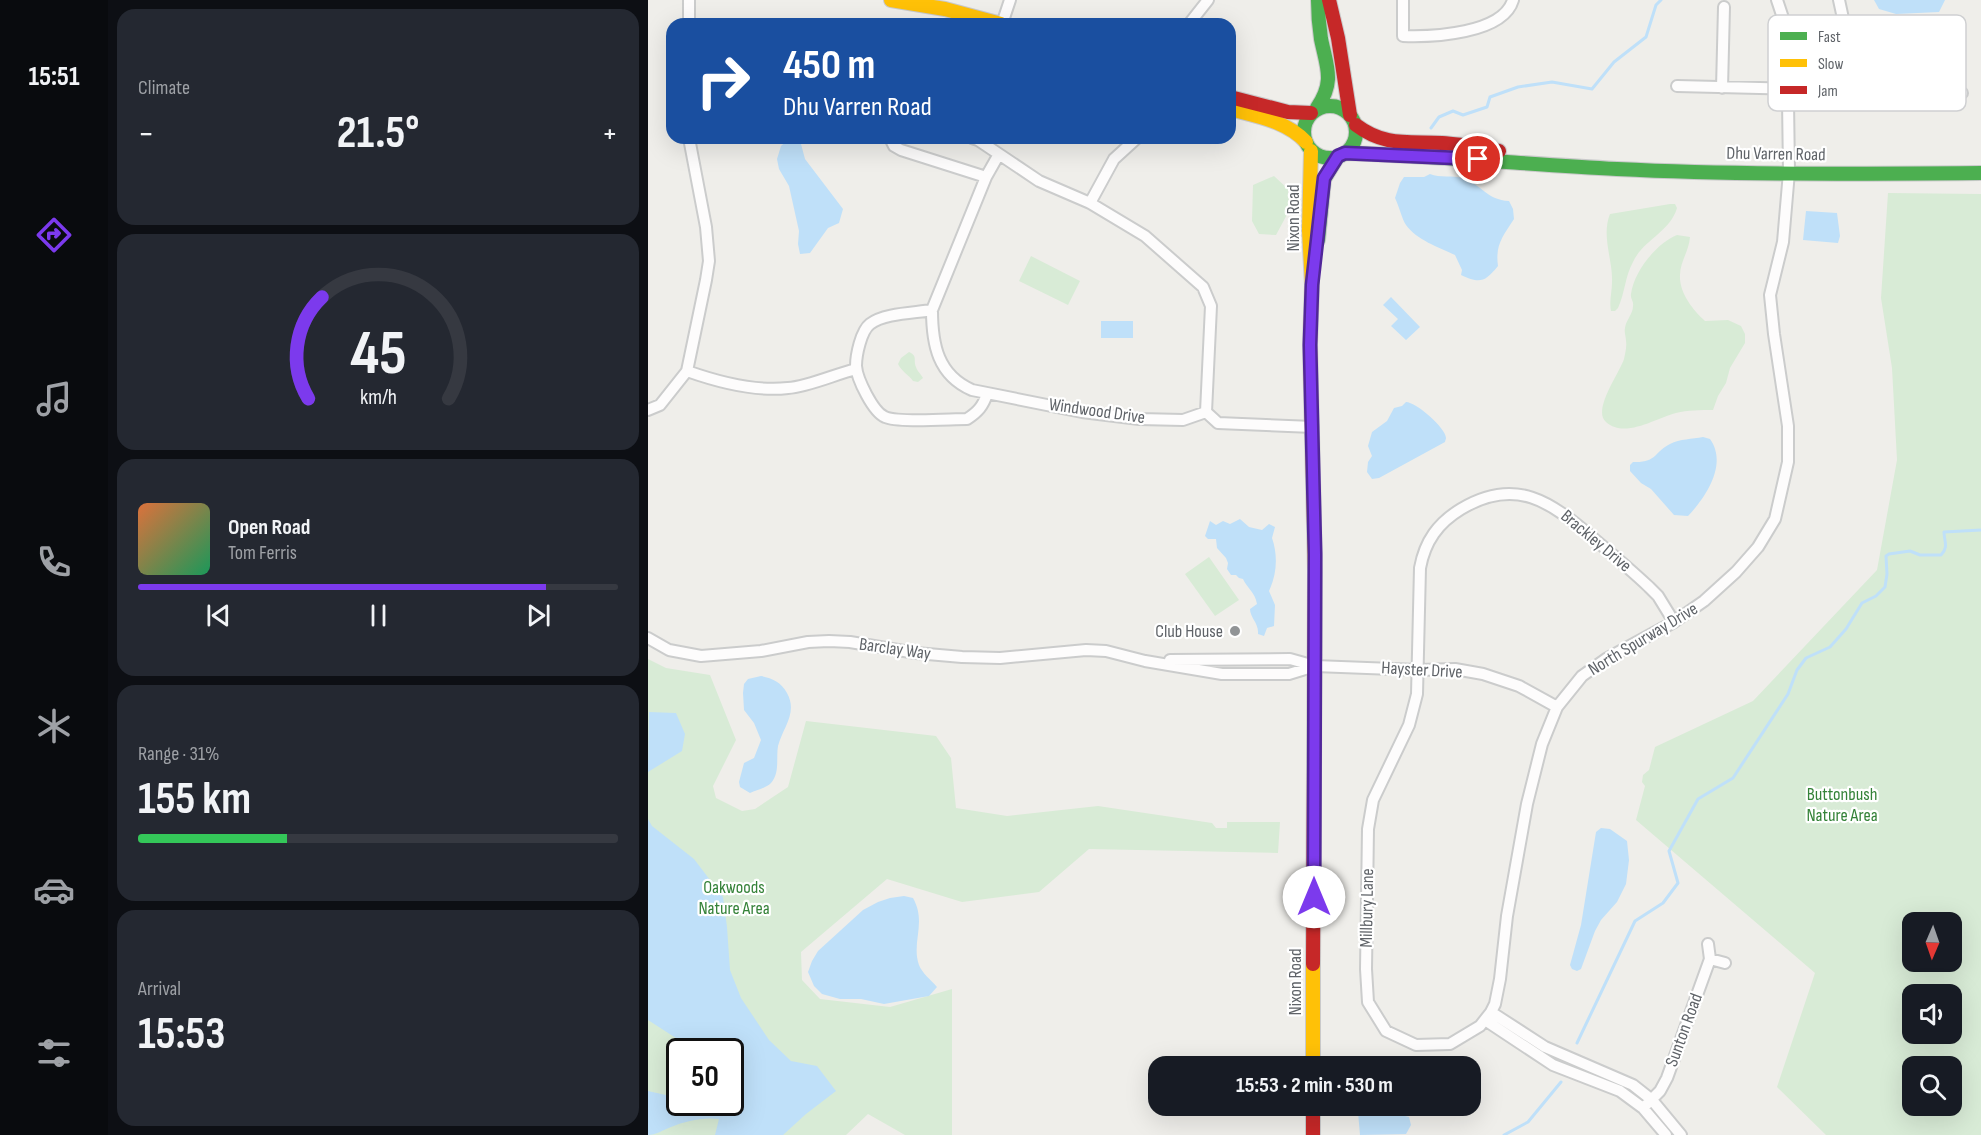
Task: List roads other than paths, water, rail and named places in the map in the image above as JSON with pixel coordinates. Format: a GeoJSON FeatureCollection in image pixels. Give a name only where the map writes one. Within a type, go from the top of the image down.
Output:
{"type":"FeatureCollection","features":[{"type":"Feature","properties":{"kind":"main road"},"geometry":{"type":"LineString","coordinates":[[891,0],[945,9],[979,18]]}},
{"type":"Feature","properties":{"kind":"main road"},"geometry":{"type":"LineString","coordinates":[[1309,146],[1306,125],[1327,94],[1330,77],[1318,20],[1318,0]]}},
{"type":"Feature","properties":{"kind":"main road"},"geometry":{"type":"LineString","coordinates":[[1236,111],[1285,126],[1302,134],[1309,146],[1320,156],[1328,158],[1342,155],[1350,148],[1354,140],[1353,120],[1346,95],[1338,38],[1329,0]]}},
{"type":"Feature","properties":{"kind":"main road"},"geometry":{"type":"LineString","coordinates":[[1236,99],[1288,112],[1314,110],[1326,106],[1335,107],[1342,109],[1353,120]]}},
{"type":"Feature","properties":{"kind":"main road","name":"Dhu Varren Road"},"geometry":{"type":"LineString","coordinates":[[1353,120],[1365,134],[1389,142],[1454,144],[1570,164]]}},
{"type":"Feature","properties":{"kind":"main road","name":"Nixon Road"},"geometry":{"type":"LineString","coordinates":[[1309,146],[1309,230],[1312,285]]}},
{"type":"Feature","properties":{"kind":"main road","name":"Dhu Varren Road"},"geometry":{"type":"LineString","coordinates":[[1342,155],[1432,156],[1618,169],[1981,174]]}},
{"type":"Feature","properties":{"kind":"main road","name":"Nixon Road"},"geometry":{"type":"LineString","coordinates":[[1313,1056],[1315,666],[1310,345],[1312,285],[1324,178],[1342,155]]}},
{"type":"Feature","properties":{"kind":"main road"},"geometry":{"type":"LineString","coordinates":[[1313,1135],[1314,1116]]}},
{"type":"Feature","properties":{"kind":"street"},"geometry":{"type":"LineString","coordinates":[[688,18],[689,0]]}},
{"type":"Feature","properties":{"kind":"street"},"geometry":{"type":"LineString","coordinates":[[1003,18],[1010,0]]}},
{"type":"Feature","properties":{"kind":"street"},"geometry":{"type":"LineString","coordinates":[[1194,18],[1208,0]]}},
{"type":"Feature","properties":{"kind":"street"},"geometry":{"type":"LineString","coordinates":[[1403,0],[1403,36],[1427,37],[1458,34],[1487,24],[1500,17],[1513,3],[1513,0]]}},
{"type":"Feature","properties":{"kind":"street","name":"North Spurway Drive"},"geometry":{"type":"LineString","coordinates":[[1777,0],[1782,15]]}},
{"type":"Feature","properties":{"kind":"street"},"geometry":{"type":"LineString","coordinates":[[1839,0],[1842,15]]}},
{"type":"Feature","properties":{"kind":"street"},"geometry":{"type":"LineString","coordinates":[[1722,87],[1724,7]]}},
{"type":"Feature","properties":{"kind":"street"},"geometry":{"type":"LineString","coordinates":[[1677,86],[1768,89]]}},
{"type":"Feature","properties":{"kind":"street","name":"North Spurway Drive"},"geometry":{"type":"LineString","coordinates":[[1488,1016],[1495,1004],[1500,979],[1527,804],[1542,744],[1557,707],[1582,676],[1590,670],[1674,622],[1704,601],[1736,572],[1758,546],[1775,519],[1788,462],[1788,426],[1770,295],[1783,242],[1789,172],[1788,111]]}},
{"type":"Feature","properties":{"kind":"street"},"geometry":{"type":"LineString","coordinates":[[648,410],[660,405],[687,372],[709,261],[706,227],[690,144]]}},
{"type":"Feature","properties":{"kind":"street"},"geometry":{"type":"LineString","coordinates":[[893,144],[902,150],[986,177]]}},
{"type":"Feature","properties":{"kind":"street"},"geometry":{"type":"LineString","coordinates":[[982,144],[1039,181],[1090,203],[1145,236],[1203,287],[1211,306],[1206,412],[1218,423],[1313,427]]}},
{"type":"Feature","properties":{"kind":"street"},"geometry":{"type":"LineString","coordinates":[[1090,203],[1114,159],[1130,144]]}},
{"type":"Feature","properties":{"kind":"street","name":"Windwood Drive"},"geometry":{"type":"LineString","coordinates":[[999,154],[986,177],[932,310],[934,344],[946,370],[957,383],[987,394],[1082,412],[1183,420],[1206,412]]}},
{"type":"Feature","properties":{"kind":"street"},"geometry":{"type":"LineString","coordinates":[[932,310],[881,318],[868,325],[858,351],[856,369],[873,406],[884,417],[896,419],[968,419],[976,414],[983,405],[987,394]]}},
{"type":"Feature","properties":{"kind":"street"},"geometry":{"type":"LineString","coordinates":[[687,372],[710,380],[753,388],[790,388],[856,369]]}},
{"type":"Feature","properties":{"kind":"street","name":"Brackley Drive"},"geometry":{"type":"LineString","coordinates":[[1419,670],[1419,580],[1425,548],[1436,530],[1455,513],[1476,502],[1504,494],[1528,496],[1567,515],[1649,586],[1674,622]]}},
{"type":"Feature","properties":{"kind":"street","name":"Barclay Way"},"geometry":{"type":"LineString","coordinates":[[648,638],[669,650],[701,656],[761,651],[808,642],[829,641],[962,657],[1000,658],[1086,650],[1115,652],[1145,661],[1222,674],[1290,674],[1315,666]]}},
{"type":"Feature","properties":{"kind":"street","name":"Barclay Way"},"geometry":{"type":"LineString","coordinates":[[1145,661],[1217,658],[1290,659],[1315,666]]}},
{"type":"Feature","properties":{"kind":"street","name":"Hayster Drive"},"geometry":{"type":"LineString","coordinates":[[1315,666],[1455,669],[1483,674],[1519,686],[1557,707]]}},
{"type":"Feature","properties":{"kind":"street","name":"Millbury Lane"},"geometry":{"type":"LineString","coordinates":[[1419,670],[1417,694],[1409,725],[1373,800],[1368,829],[1366,969],[1368,1002],[1386,1031],[1416,1045],[1450,1044],[1480,1026],[1488,1016]]}},
{"type":"Feature","properties":{"kind":"street","name":"Sunton Road"},"geometry":{"type":"LineString","coordinates":[[1643,1108],[1660,1091],[1666,1078],[1710,959],[1708,944]]}},
{"type":"Feature","properties":{"kind":"street"},"geometry":{"type":"LineString","coordinates":[[1710,959],[1725,963]]}},
{"type":"Feature","properties":{"kind":"street"},"geometry":{"type":"LineString","coordinates":[[1488,1016],[1542,1052],[1554,1065],[1620,1091],[1643,1108],[1666,1135]]}},
{"type":"Feature","properties":{"kind":"street"},"geometry":{"type":"LineString","coordinates":[[1542,1052],[1621,1078],[1652,1100],[1681,1135]]}},
{"type":"Feature","properties":{"kind":"water"},"geometry":{"type":"Polygon","coordinates":[[[1874,0],[1945,0],[1939,12],[1896,14],[1879,9],[1874,0]]]}},
{"type":"Feature","properties":{"kind":"water"},"geometry":{"type":"Polygon","coordinates":[[[801,144],[805,159],[843,209],[839,223],[828,228],[810,253],[800,254],[799,231],[789,186],[779,169],[777,159],[781,146],[801,144]]]}},
{"type":"Feature","properties":{"kind":"water"},"geometry":{"type":"Polygon","coordinates":[[[1430,174],[1463,178],[1495,198],[1509,201],[1514,219],[1499,246],[1498,266],[1486,278],[1473,280],[1461,275],[1462,270],[1455,255],[1422,239],[1405,222],[1395,198],[1400,183],[1404,177],[1424,177],[1430,174]]]}},
{"type":"Feature","properties":{"kind":"water"},"geometry":{"type":"Polygon","coordinates":[[[1806,211],[1837,213],[1840,236],[1838,243],[1803,240],[1806,211]]]}},
{"type":"Feature","properties":{"kind":"water"},"geometry":{"type":"Polygon","coordinates":[[[1391,297],[1420,327],[1406,340],[1391,326],[1398,319],[1383,305],[1391,297]]]}},
{"type":"Feature","properties":{"kind":"water"},"geometry":{"type":"Polygon","coordinates":[[[1101,321],[1133,321],[1133,338],[1101,338],[1101,321]]]}},
{"type":"Feature","properties":{"kind":"water"},"geometry":{"type":"Polygon","coordinates":[[[1406,402],[1416,406],[1436,422],[1445,434],[1445,442],[1379,478],[1372,479],[1367,472],[1368,462],[1372,456],[1368,446],[1372,432],[1387,421],[1394,408],[1406,402]]]}},
{"type":"Feature","properties":{"kind":"water"},"geometry":{"type":"Polygon","coordinates":[[[1703,437],[1710,439],[1715,449],[1717,459],[1712,480],[1702,499],[1688,516],[1674,515],[1651,489],[1641,483],[1630,471],[1630,465],[1633,462],[1651,459],[1674,442],[1703,437]]]}},
{"type":"Feature","properties":{"kind":"water"},"geometry":{"type":"Polygon","coordinates":[[[1240,519],[1249,527],[1262,530],[1269,524],[1275,527],[1272,538],[1276,564],[1269,591],[1275,605],[1274,626],[1267,628],[1264,636],[1258,634],[1250,612],[1250,609],[1257,604],[1253,593],[1243,579],[1231,575],[1227,569],[1226,558],[1217,548],[1216,539],[1208,539],[1205,536],[1210,521],[1216,525],[1223,521],[1230,524],[1240,519]]]}},
{"type":"Feature","properties":{"kind":"water"},"geometry":{"type":"Polygon","coordinates":[[[761,676],[772,679],[782,686],[790,700],[791,707],[778,746],[777,770],[774,779],[767,786],[750,793],[740,787],[739,782],[744,763],[754,758],[761,740],[754,723],[744,710],[743,693],[744,684],[748,679],[761,676]]]}},
{"type":"Feature","properties":{"kind":"water"},"geometry":{"type":"Polygon","coordinates":[[[649,712],[676,713],[685,734],[682,751],[648,772],[649,712]]]}},
{"type":"Feature","properties":{"kind":"water"},"geometry":{"type":"Polygon","coordinates":[[[648,819],[652,826],[694,859],[723,897],[730,970],[741,998],[769,1040],[791,1061],[817,1066],[836,1091],[783,1135],[715,1135],[719,1119],[700,1119],[648,1135],[648,1091],[666,1095],[666,1116],[744,1116],[744,1038],[676,1038],[648,1020],[648,819]]]}},
{"type":"Feature","properties":{"kind":"water"},"geometry":{"type":"Polygon","coordinates":[[[1601,828],[1610,829],[1627,841],[1629,860],[1626,884],[1617,902],[1601,920],[1581,969],[1577,971],[1570,965],[1581,925],[1596,832],[1601,828]]]}},
{"type":"Feature","properties":{"kind":"water"},"geometry":{"type":"Polygon","coordinates":[[[904,896],[913,898],[919,916],[917,957],[919,965],[924,974],[937,987],[929,996],[884,1004],[861,999],[840,999],[822,994],[814,986],[808,972],[818,951],[863,910],[878,902],[904,896]]]}},
{"type":"Feature","properties":{"kind":"water"},"geometry":{"type":"Polygon","coordinates":[[[1358,1116],[1409,1117],[1411,1125],[1406,1134],[1360,1135],[1358,1116]]]}},
{"type":"Feature","properties":{"kind":"waterway"},"geometry":{"type":"LineString","coordinates":[[1431,128],[1439,117],[1453,111],[1463,115],[1487,107],[1490,97],[1518,87],[1552,82],[1592,89],[1614,62],[1646,37],[1656,5],[1661,0]]}},
{"type":"Feature","properties":{"kind":"waterway"},"geometry":{"type":"LineString","coordinates":[[1577,1043],[1635,921],[1663,903],[1678,883],[1669,851],[1698,799],[1733,778],[1788,694],[1797,670],[1806,658],[1830,647],[1846,629],[1862,603],[1876,596],[1885,587],[1886,556],[1910,551],[1920,555],[1941,555],[1945,547],[1944,532],[1981,530]]}},
{"type":"Feature","properties":{"kind":"waterway"},"geometry":{"type":"LineString","coordinates":[[1504,1135],[1528,1122],[1561,1082]]}},
{"type":"Feature","properties":{"kind":"place","name":"Club House"},"geometry":{"type":"Point","coordinates":[1235,631]}},
{"type":"Feature","properties":{"kind":"park label","name":"Buttonbush Nature Area"},"geometry":{"type":"Point","coordinates":[1842,804]}},
{"type":"Feature","properties":{"kind":"park label","name":"Oakwoods Nature Area"},"geometry":{"type":"Point","coordinates":[734,897]}}]}
